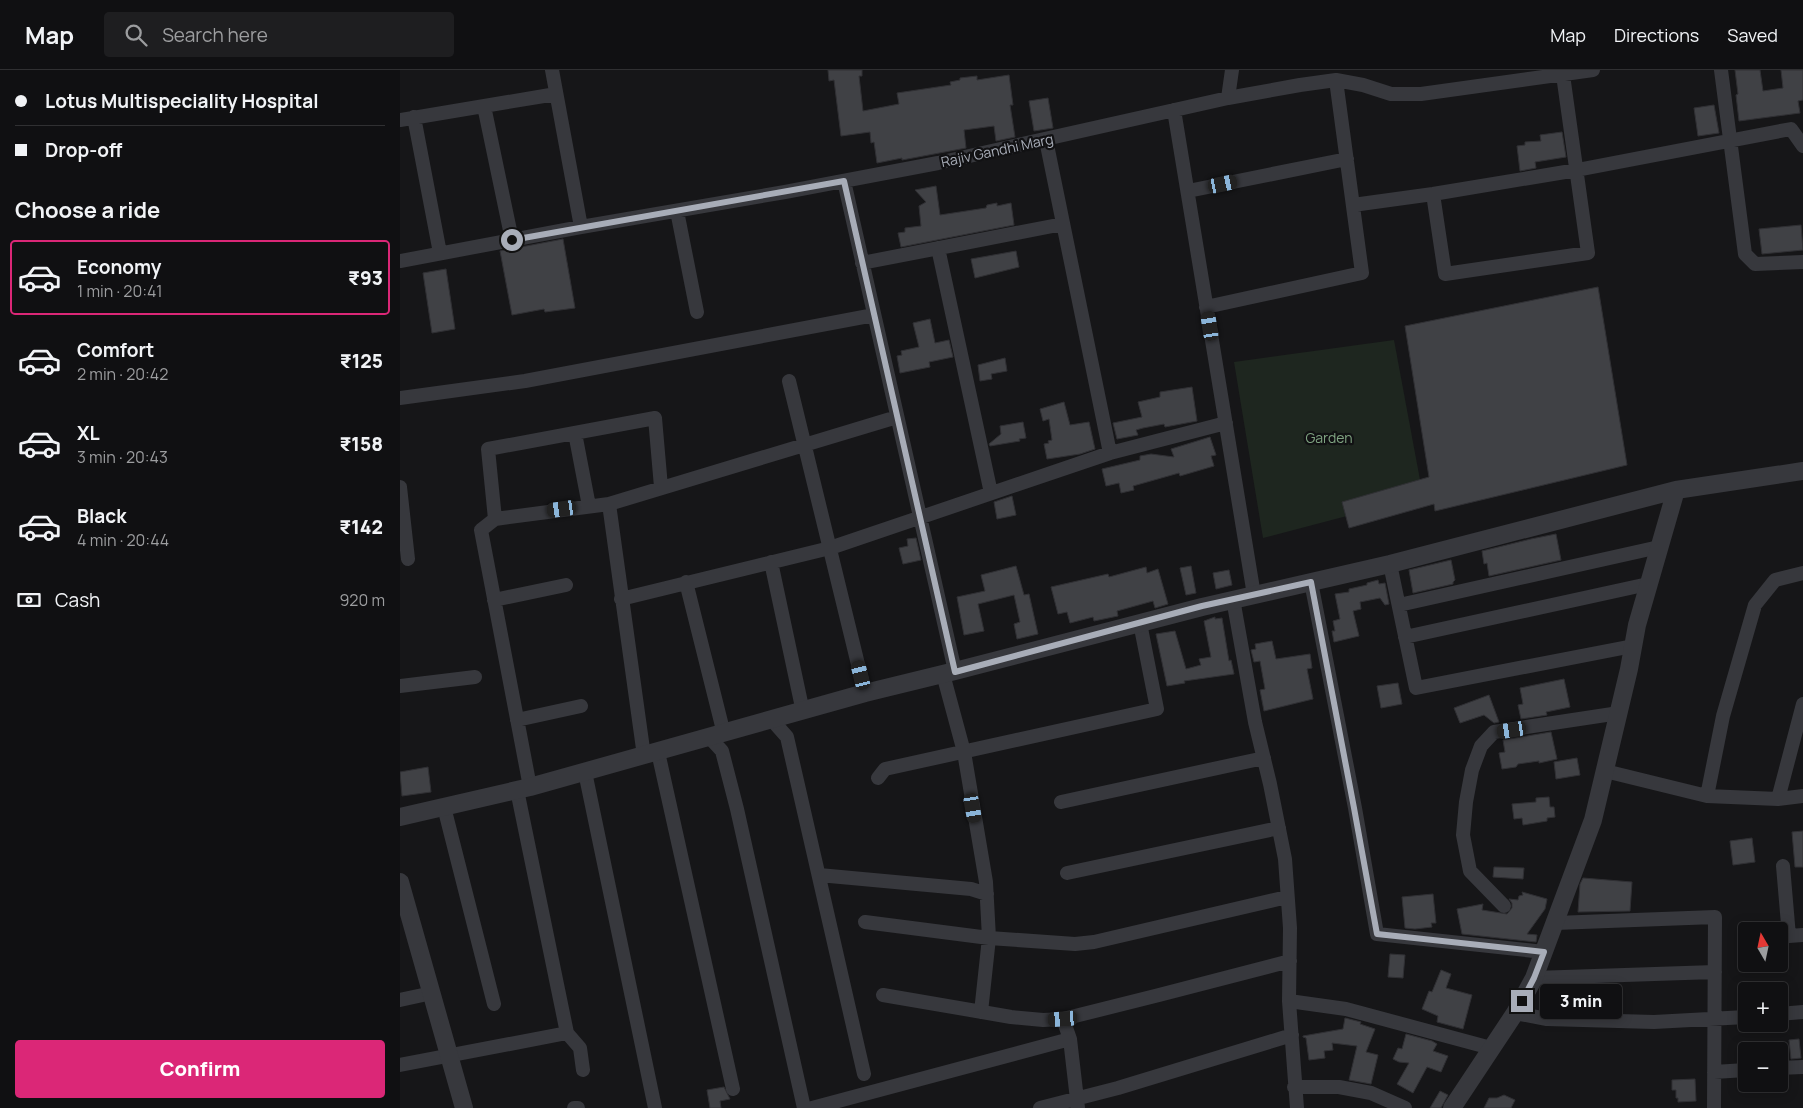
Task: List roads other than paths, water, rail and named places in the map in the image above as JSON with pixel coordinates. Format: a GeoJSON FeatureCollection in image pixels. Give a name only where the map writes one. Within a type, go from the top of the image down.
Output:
{"type":"FeatureCollection","features":[{"type":"Feature","properties":{"kind":"street"},"geometry":{"type":"LineString","coordinates":[[552,70],[581,227]]}},
{"type":"Feature","properties":{"kind":"street"},"geometry":{"type":"LineString","coordinates":[[1228,98],[1232,70]]}},
{"type":"Feature","properties":{"kind":"street","name":"Rajiv Gandhi Marg"},"geometry":{"type":"LineString","coordinates":[[400,261],[844,181],[1046,140],[1228,98],[1300,85],[1336,80],[1363,85],[1391,94],[1421,94],[1563,76],[1593,70]]}},
{"type":"Feature","properties":{"kind":"street"},"geometry":{"type":"LineString","coordinates":[[1721,70],[1745,254],[1755,264],[1803,262]]}},
{"type":"Feature","properties":{"kind":"street"},"geometry":{"type":"LineString","coordinates":[[1433,194],[1445,274],[1588,253],[1563,76]]}},
{"type":"Feature","properties":{"kind":"street"},"geometry":{"type":"LineString","coordinates":[[1206,306],[1362,272],[1336,80]]}},
{"type":"Feature","properties":{"kind":"street"},"geometry":{"type":"LineString","coordinates":[[400,120],[556,94]]}},
{"type":"Feature","properties":{"kind":"street"},"geometry":{"type":"LineString","coordinates":[[484,106],[512,240]]}},
{"type":"Feature","properties":{"kind":"street"},"geometry":{"type":"LineString","coordinates":[[1174,110],[1254,595]]}},
{"type":"Feature","properties":{"kind":"street"},"geometry":{"type":"LineString","coordinates":[[414,117],[440,254]]}},
{"type":"Feature","properties":{"kind":"street"},"geometry":{"type":"LineString","coordinates":[[1353,205],[1577,170],[1791,129],[1803,146]]}},
{"type":"Feature","properties":{"kind":"street"},"geometry":{"type":"LineString","coordinates":[[1046,140],[1110,453]]}},
{"type":"Feature","properties":{"kind":"street"},"geometry":{"type":"LineString","coordinates":[[1188,192],[1346,159]]}},
{"type":"Feature","properties":{"kind":"street"},"geometry":{"type":"LineString","coordinates":[[844,181],[920,518],[964,752],[987,894],[990,938],[981,1012]]}},
{"type":"Feature","properties":{"kind":"street"},"geometry":{"type":"LineString","coordinates":[[677,211],[697,312]]}},
{"type":"Feature","properties":{"kind":"street"},"geometry":{"type":"LineString","coordinates":[[862,263],[1063,224]]}},
{"type":"Feature","properties":{"kind":"street"},"geometry":{"type":"LineString","coordinates":[[938,248],[991,492]]}},
{"type":"Feature","properties":{"kind":"street"},"geometry":{"type":"LineString","coordinates":[[400,398],[525,381],[874,315]]}},
{"type":"Feature","properties":{"kind":"street"},"geometry":{"type":"LineString","coordinates":[[789,381],[865,693]]}},
{"type":"Feature","properties":{"kind":"street"},"geometry":{"type":"LineString","coordinates":[[583,1070],[580,1048],[567,1033],[523,789],[517,720],[481,530],[495,519],[608,504],[897,417]]}},
{"type":"Feature","properties":{"kind":"street"},"geometry":{"type":"LineString","coordinates":[[495,519],[488,449],[656,418],[661,487]]}},
{"type":"Feature","properties":{"kind":"street"},"geometry":{"type":"LineString","coordinates":[[621,598],[830,548],[1110,453],[1226,423]]}},
{"type":"Feature","properties":{"kind":"street"},"geometry":{"type":"LineString","coordinates":[[575,433],[589,506]]}},
{"type":"Feature","properties":{"kind":"street"},"geometry":{"type":"LineString","coordinates":[[400,817],[523,789],[803,712],[865,693],[1233,600],[1390,564],[1676,490],[1803,472]]}},
{"type":"Feature","properties":{"kind":"street"},"geometry":{"type":"LineString","coordinates":[[400,487],[408,559]]}},
{"type":"Feature","properties":{"kind":"street"},"geometry":{"type":"LineString","coordinates":[[1452,1108],[1515,1013],[1534,978],[1593,820],[1619,713],[1637,625],[1676,490]]}},
{"type":"Feature","properties":{"kind":"street"},"geometry":{"type":"LineString","coordinates":[[608,504],[621,598],[651,754],[733,1089]]}},
{"type":"Feature","properties":{"kind":"street"},"geometry":{"type":"LineString","coordinates":[[1399,605],[1659,547]]}},
{"type":"Feature","properties":{"kind":"street"},"geometry":{"type":"LineString","coordinates":[[771,562],[803,712]]}},
{"type":"Feature","properties":{"kind":"street"},"geometry":{"type":"LineString","coordinates":[[1390,564],[1416,688],[1633,646]]}},
{"type":"Feature","properties":{"kind":"street"},"geometry":{"type":"LineString","coordinates":[[1707,796],[1723,716],[1755,605],[1775,580],[1803,573]]}},
{"type":"Feature","properties":{"kind":"street"},"geometry":{"type":"LineString","coordinates":[[686,582],[717,736],[737,809],[804,1108]]}},
{"type":"Feature","properties":{"kind":"street"},"geometry":{"type":"LineString","coordinates":[[1311,582],[1377,934],[1544,952]]}},
{"type":"Feature","properties":{"kind":"street"},"geometry":{"type":"LineString","coordinates":[[1405,637],[1648,584]]}},
{"type":"Feature","properties":{"kind":"street"},"geometry":{"type":"LineString","coordinates":[[494,600],[566,585]]}},
{"type":"Feature","properties":{"kind":"street"},"geometry":{"type":"LineString","coordinates":[[1233,600],[1255,722],[1285,859],[1290,928],[1290,1001],[1294,1087],[1297,1108]]}},
{"type":"Feature","properties":{"kind":"street"},"geometry":{"type":"LineString","coordinates":[[878,778],[885,769],[1157,709],[1140,623]]}},
{"type":"Feature","properties":{"kind":"street"},"geometry":{"type":"LineString","coordinates":[[400,686],[475,677]]}},
{"type":"Feature","properties":{"kind":"street"},"geometry":{"type":"LineString","coordinates":[[1778,799],[1803,704]]}},
{"type":"Feature","properties":{"kind":"street"},"geometry":{"type":"LineString","coordinates":[[517,720],[581,706]]}},
{"type":"Feature","properties":{"kind":"street"},"geometry":{"type":"LineString","coordinates":[[1504,906],[1470,871],[1463,835],[1466,802],[1472,770],[1481,746],[1494,732],[1619,713]]}},
{"type":"Feature","properties":{"kind":"street"},"geometry":{"type":"LineString","coordinates":[[772,720],[787,737],[864,1074]]}},
{"type":"Feature","properties":{"kind":"street"},"geometry":{"type":"LineString","coordinates":[[1061,802],[1264,758]]}},
{"type":"Feature","properties":{"kind":"street"},"geometry":{"type":"LineString","coordinates":[[1605,771],[1707,796],[1778,799],[1803,796]]}},
{"type":"Feature","properties":{"kind":"street"},"geometry":{"type":"LineString","coordinates":[[586,772],[655,1108]]}},
{"type":"Feature","properties":{"kind":"street"},"geometry":{"type":"LineString","coordinates":[[444,807],[494,1004]]}},
{"type":"Feature","properties":{"kind":"street"},"geometry":{"type":"LineString","coordinates":[[1067,874],[1278,828]]}},
{"type":"Feature","properties":{"kind":"street"},"geometry":{"type":"LineString","coordinates":[[1783,866],[1789,936],[1803,936]]}},
{"type":"Feature","properties":{"kind":"street"},"geometry":{"type":"LineString","coordinates":[[819,875],[971,889],[987,894]]}},
{"type":"Feature","properties":{"kind":"street"},"geometry":{"type":"LineString","coordinates":[[400,882],[464,1108]]}},
{"type":"Feature","properties":{"kind":"street"},"geometry":{"type":"LineString","coordinates":[[865,922],[990,938],[1075,944],[1094,942],[1287,897]]}},
{"type":"Feature","properties":{"kind":"street"},"geometry":{"type":"LineString","coordinates":[[1555,923],[1715,917],[1714,1108]]}},
{"type":"Feature","properties":{"kind":"street"},"geometry":{"type":"LineString","coordinates":[[883,995],[981,1012],[1043,1020],[1063,1019],[1290,961]]}},
{"type":"Feature","properties":{"kind":"street"},"geometry":{"type":"LineString","coordinates":[[1534,978],[1715,972]]}},
{"type":"Feature","properties":{"kind":"street"},"geometry":{"type":"LineString","coordinates":[[400,1000],[432,993]]}},
{"type":"Feature","properties":{"kind":"street"},"geometry":{"type":"LineString","coordinates":[[1290,1001],[1355,1012],[1491,1048]]}},
{"type":"Feature","properties":{"kind":"street"},"geometry":{"type":"LineString","coordinates":[[1788,1013],[1803,1012]]}},
{"type":"Feature","properties":{"kind":"street"},"geometry":{"type":"LineString","coordinates":[[1515,1013],[1547,1019],[1654,1022],[1738,1018]]}},
{"type":"Feature","properties":{"kind":"street"},"geometry":{"type":"LineString","coordinates":[[1063,1019],[1070,1039],[1078,1103]]}},
{"type":"Feature","properties":{"kind":"street"},"geometry":{"type":"LineString","coordinates":[[400,1065],[567,1033]]}},
{"type":"Feature","properties":{"kind":"street"},"geometry":{"type":"LineString","coordinates":[[1040,1108],[1078,1103],[1118,1088],[1292,1035]]}},
{"type":"Feature","properties":{"kind":"street"},"geometry":{"type":"LineString","coordinates":[[812,1108],[1070,1039]]}},
{"type":"Feature","properties":{"kind":"street"},"geometry":{"type":"LineString","coordinates":[[1788,1068],[1803,1067]]}},
{"type":"Feature","properties":{"kind":"street"},"geometry":{"type":"LineString","coordinates":[[1714,1072],[1738,1070]]}},
{"type":"Feature","properties":{"kind":"street"},"geometry":{"type":"LineString","coordinates":[[1294,1087],[1339,1087],[1371,1092],[1405,1108]]}},
{"type":"Feature","properties":{"kind":"park label","name":"Garden"},"geometry":{"type":"Point","coordinates":[1329,437]}}]}
